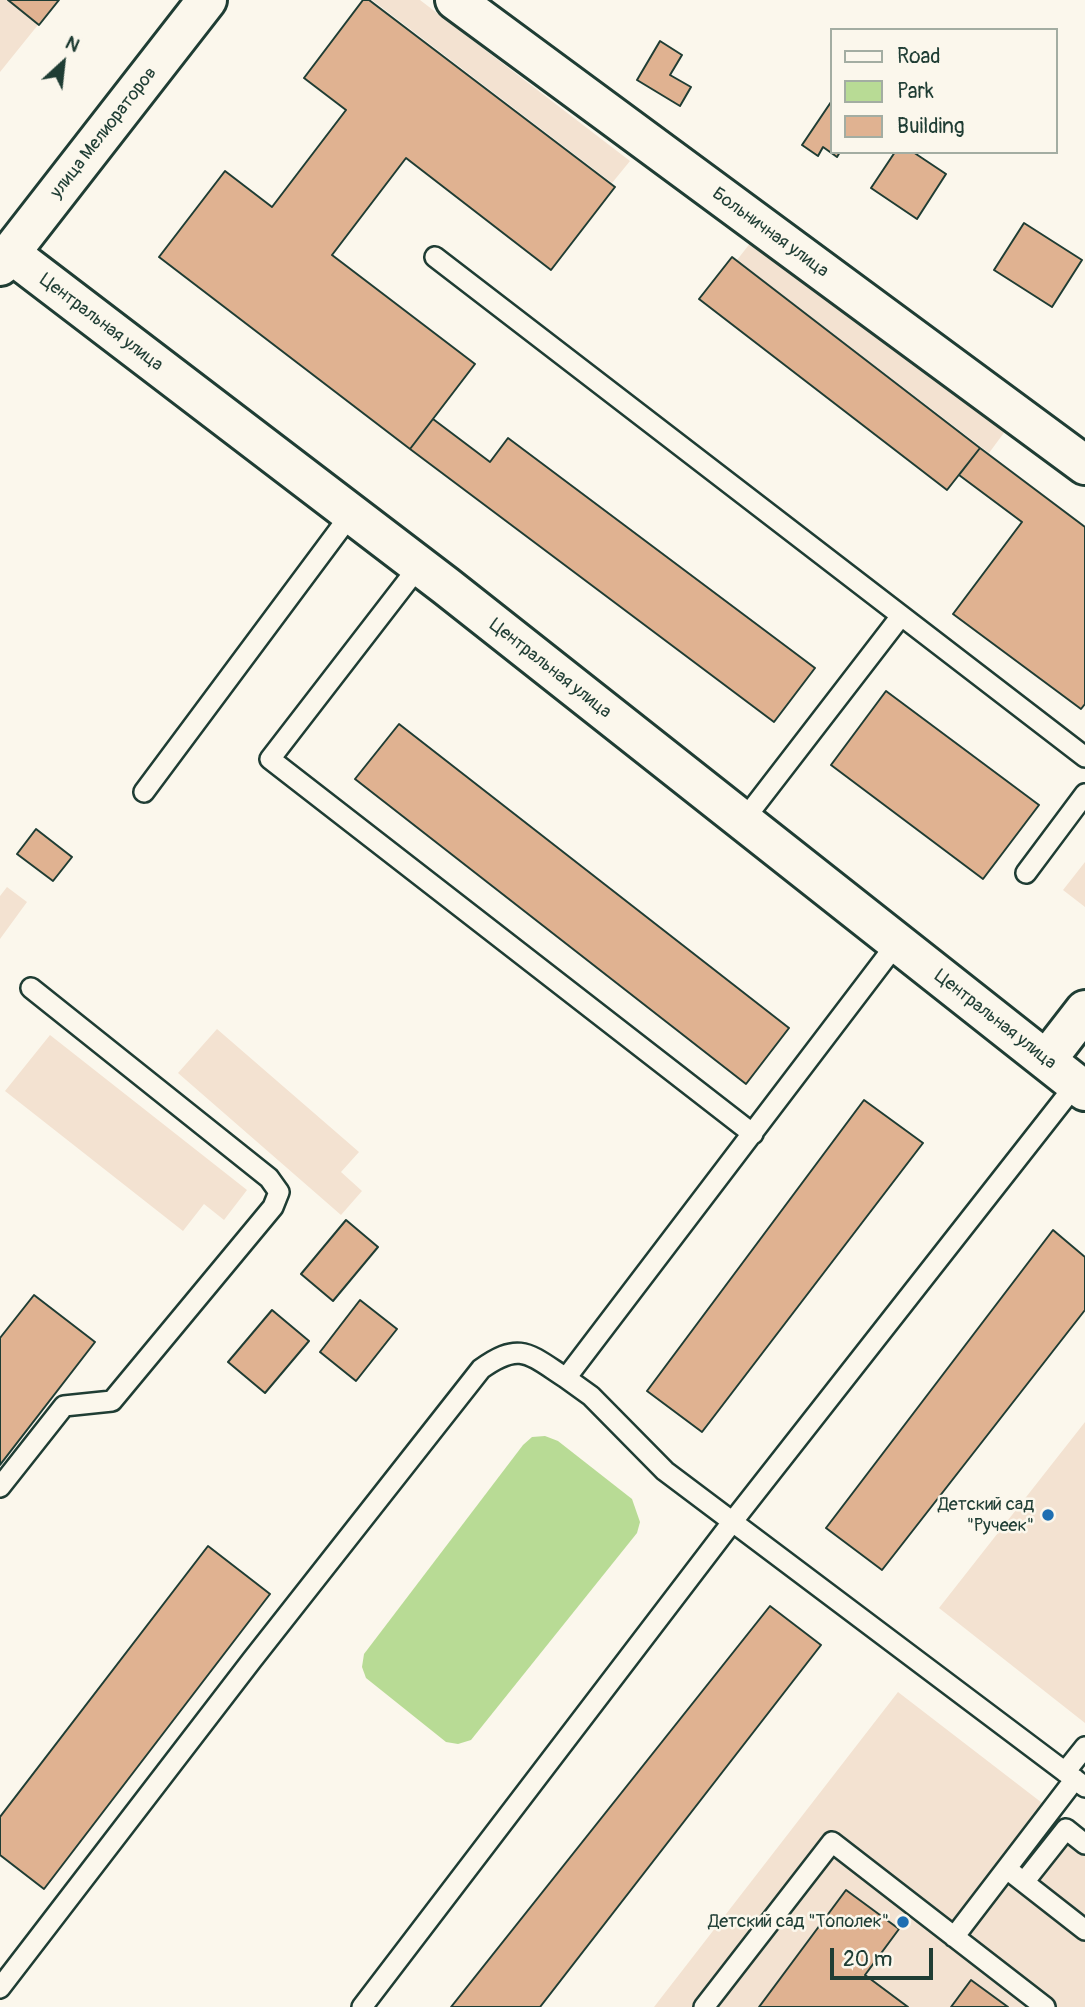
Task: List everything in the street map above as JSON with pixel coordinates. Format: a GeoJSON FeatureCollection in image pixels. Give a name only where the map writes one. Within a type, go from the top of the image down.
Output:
{"type":"FeatureCollection","features":[{"type":"Feature","properties":{"kind":"street","name":"улица Мелиораторов"},"geometry":{"type":"LineString","coordinates":[[5,260],[207,0]]}},
{"type":"Feature","properties":{"kind":"street","name":"Больничная улица"},"geometry":{"type":"LineString","coordinates":[[455,0],[1085,465]]}},
{"type":"Feature","properties":{"kind":"street","name":"Центральная улица"},"geometry":{"type":"LineString","coordinates":[[5,260],[419,566],[1081,1088]]}},
{"type":"Feature","properties":{"kind":"street"},"geometry":{"type":"LineString","coordinates":[[1047,1059],[1085,1010]]}},
{"type":"Feature","properties":{"kind":"lane"},"geometry":{"type":"LineString","coordinates":[[435,257],[1085,757]]}},
{"type":"Feature","properties":{"kind":"lane"},"geometry":{"type":"LineString","coordinates":[[144,792],[351,514]]}},
{"type":"Feature","properties":{"kind":"lane"},"geometry":{"type":"LineString","coordinates":[[419,566],[270,759],[753,1134]]}},
{"type":"Feature","properties":{"kind":"lane"},"geometry":{"type":"LineString","coordinates":[[743,821],[901,615]]}},
{"type":"Feature","properties":{"kind":"lane"},"geometry":{"type":"LineString","coordinates":[[1026,873],[1085,794]]}},
{"type":"Feature","properties":{"kind":"lane"},"geometry":{"type":"LineString","coordinates":[[566,1378],[897,943]]}},
{"type":"Feature","properties":{"kind":"lane"},"geometry":{"type":"LineString","coordinates":[[0,1487],[64,1406],[112,1401],[273,1207],[279,1192],[269,1178],[31,988]]}},
{"type":"Feature","properties":{"kind":"lane"},"geometry":{"type":"LineString","coordinates":[[362,2007],[733,1521],[1081,1088]]}},
{"type":"Feature","properties":{"kind":"lane"},"geometry":{"type":"LineString","coordinates":[[0,1988],[252,1660],[481,1369],[503,1353],[528,1353],[591,1396],[665,1471],[1075,1779]]}},
{"type":"Feature","properties":{"kind":"lane"},"geometry":{"type":"LineString","coordinates":[[954,1937],[1075,1779],[1085,1747]]}},
{"type":"Feature","properties":{"kind":"lane"},"geometry":{"type":"LineString","coordinates":[[1024,1882],[1066,1829],[1085,1844]]}},
{"type":"Feature","properties":{"kind":"lane"},"geometry":{"type":"LineString","coordinates":[[704,2007],[832,1842],[1045,2007]]}},
{"type":"Feature","properties":{"kind":"lane"},"geometry":{"type":"LineString","coordinates":[[1007,1869],[1085,1930]]}},
{"type":"Feature","properties":{"kind":"shaded area"},"geometry":{"type":"Polygon","coordinates":[[[0,0],[58,0],[0,72],[0,0]]]}},
{"type":"Feature","properties":{"kind":"shaded area"},"geometry":{"type":"Polygon","coordinates":[[[372,0],[420,0],[630,161],[612,183],[372,0]]]}},
{"type":"Feature","properties":{"kind":"shaded area"},"geometry":{"type":"Polygon","coordinates":[[[755,237],[1006,430],[989,453],[737,260],[755,237]]]}},
{"type":"Feature","properties":{"kind":"shaded area"},"geometry":{"type":"Polygon","coordinates":[[[1085,862],[1085,907],[1063,890],[1085,862]]]}},
{"type":"Feature","properties":{"kind":"shaded area"},"geometry":{"type":"Polygon","coordinates":[[[7,887],[27,902],[0,939],[0,896],[7,887]]]}},
{"type":"Feature","properties":{"kind":"shaded area"},"geometry":{"type":"Polygon","coordinates":[[[217,1029],[359,1152],[341,1172],[362,1191],[341,1215],[178,1073],[217,1029]]]}},
{"type":"Feature","properties":{"kind":"shaded area"},"geometry":{"type":"Polygon","coordinates":[[[50,1035],[247,1190],[224,1220],[204,1204],[183,1231],[5,1091],[50,1035]]]}},
{"type":"Feature","properties":{"kind":"shaded area","name":"Детский сад \"Ручеек\""},"geometry":{"type":"Polygon","coordinates":[[[1085,1422],[1085,1723],[939,1608],[1085,1422]]]}},
{"type":"Feature","properties":{"kind":"shaded area","name":"Детский сад \"Тополек\""},"geometry":{"type":"Polygon","coordinates":[[[898,1692],[1085,1836],[1085,2007],[654,2007],[898,1692]]]}},
{"type":"Feature","properties":{"kind":"green space"},"geometry":{"type":"Polygon","coordinates":[[[545,1436],[558,1441],[632,1499],[640,1522],[637,1533],[471,1740],[458,1744],[446,1742],[366,1678],[362,1667],[364,1654],[523,1445],[532,1437],[545,1436]]]}},
{"type":"Feature","properties":{"kind":"building"},"geometry":{"type":"Polygon","coordinates":[[[8,0],[59,0],[39,25],[8,0]]]}},
{"type":"Feature","properties":{"kind":"building"},"geometry":{"type":"Polygon","coordinates":[[[363,0],[369,0],[615,187],[551,270],[406,158],[332,255],[475,364],[410,449],[159,257],[225,171],[272,207],[346,110],[304,78],[363,0]]]}},
{"type":"Feature","properties":{"kind":"building"},"geometry":{"type":"Polygon","coordinates":[[[660,41],[682,55],[670,75],[691,87],[680,106],[637,80],[660,41]]]}},
{"type":"Feature","properties":{"kind":"building"},"geometry":{"type":"Polygon","coordinates":[[[830,103],[830,152],[823,147],[818,156],[802,145],[830,103]]]}},
{"type":"Feature","properties":{"kind":"building"},"geometry":{"type":"Polygon","coordinates":[[[894,154],[916,154],[946,174],[917,219],[871,188],[894,154]]]}},
{"type":"Feature","properties":{"kind":"building"},"geometry":{"type":"Polygon","coordinates":[[[1024,223],[1082,260],[1052,307],[994,270],[1024,223]]]}},
{"type":"Feature","properties":{"kind":"building"},"geometry":{"type":"Polygon","coordinates":[[[732,257],[980,448],[947,490],[699,299],[732,257]]]}},
{"type":"Feature","properties":{"kind":"building"},"geometry":{"type":"Polygon","coordinates":[[[433,419],[490,462],[508,438],[815,668],[774,722],[410,449],[433,419]]]}},
{"type":"Feature","properties":{"kind":"building"},"geometry":{"type":"Polygon","coordinates":[[[980,448],[1085,527],[1085,704],[1081,709],[953,614],[1022,522],[959,475],[980,448]]]}},
{"type":"Feature","properties":{"kind":"building"},"geometry":{"type":"Polygon","coordinates":[[[886,691],[1039,805],[983,879],[831,765],[886,691]]]}},
{"type":"Feature","properties":{"kind":"building"},"geometry":{"type":"Polygon","coordinates":[[[399,724],[789,1028],[746,1084],[355,779],[399,724]]]}},
{"type":"Feature","properties":{"kind":"building"},"geometry":{"type":"Polygon","coordinates":[[[36,829],[72,857],[53,881],[17,854],[36,829]]]}},
{"type":"Feature","properties":{"kind":"building"},"geometry":{"type":"Polygon","coordinates":[[[864,1100],[923,1143],[702,1432],[647,1391],[864,1100]]]}},
{"type":"Feature","properties":{"kind":"building"},"geometry":{"type":"Polygon","coordinates":[[[346,1220],[378,1247],[333,1301],[301,1274],[346,1220]]]}},
{"type":"Feature","properties":{"kind":"building"},"geometry":{"type":"Polygon","coordinates":[[[1053,1230],[1085,1257],[1085,1310],[882,1570],[826,1528],[1053,1230]]]}},
{"type":"Feature","properties":{"kind":"building"},"geometry":{"type":"Polygon","coordinates":[[[34,1295],[95,1342],[0,1465],[0,1338],[34,1295]]]}},
{"type":"Feature","properties":{"kind":"building"},"geometry":{"type":"Polygon","coordinates":[[[360,1300],[397,1329],[356,1381],[320,1352],[360,1300]]]}},
{"type":"Feature","properties":{"kind":"building"},"geometry":{"type":"Polygon","coordinates":[[[272,1310],[309,1341],[265,1393],[228,1362],[272,1310]]]}},
{"type":"Feature","properties":{"kind":"building"},"geometry":{"type":"Polygon","coordinates":[[[208,1546],[270,1594],[44,1889],[0,1855],[0,1817],[208,1546]]]}},
{"type":"Feature","properties":{"kind":"building"},"geometry":{"type":"Polygon","coordinates":[[[770,1606],[821,1645],[540,2007],[451,2007],[770,1606]]]}},
{"type":"Feature","properties":{"kind":"building"},"geometry":{"type":"Polygon","coordinates":[[[846,1890],[899,1929],[865,1975],[908,2007],[759,2007],[846,1890]]]}},
{"type":"Feature","properties":{"kind":"building"},"geometry":{"type":"Polygon","coordinates":[[[971,1980],[1008,2007],[951,2007],[971,1980]]]}},
{"type":"Feature","properties":{"kind":"place","name":"Детский сад \"Ручеек\""},"geometry":{"type":"Point","coordinates":[1048,1515]}},
{"type":"Feature","properties":{"kind":"place","name":"Детский сад \"Тополек\""},"geometry":{"type":"Point","coordinates":[903,1922]}}]}
